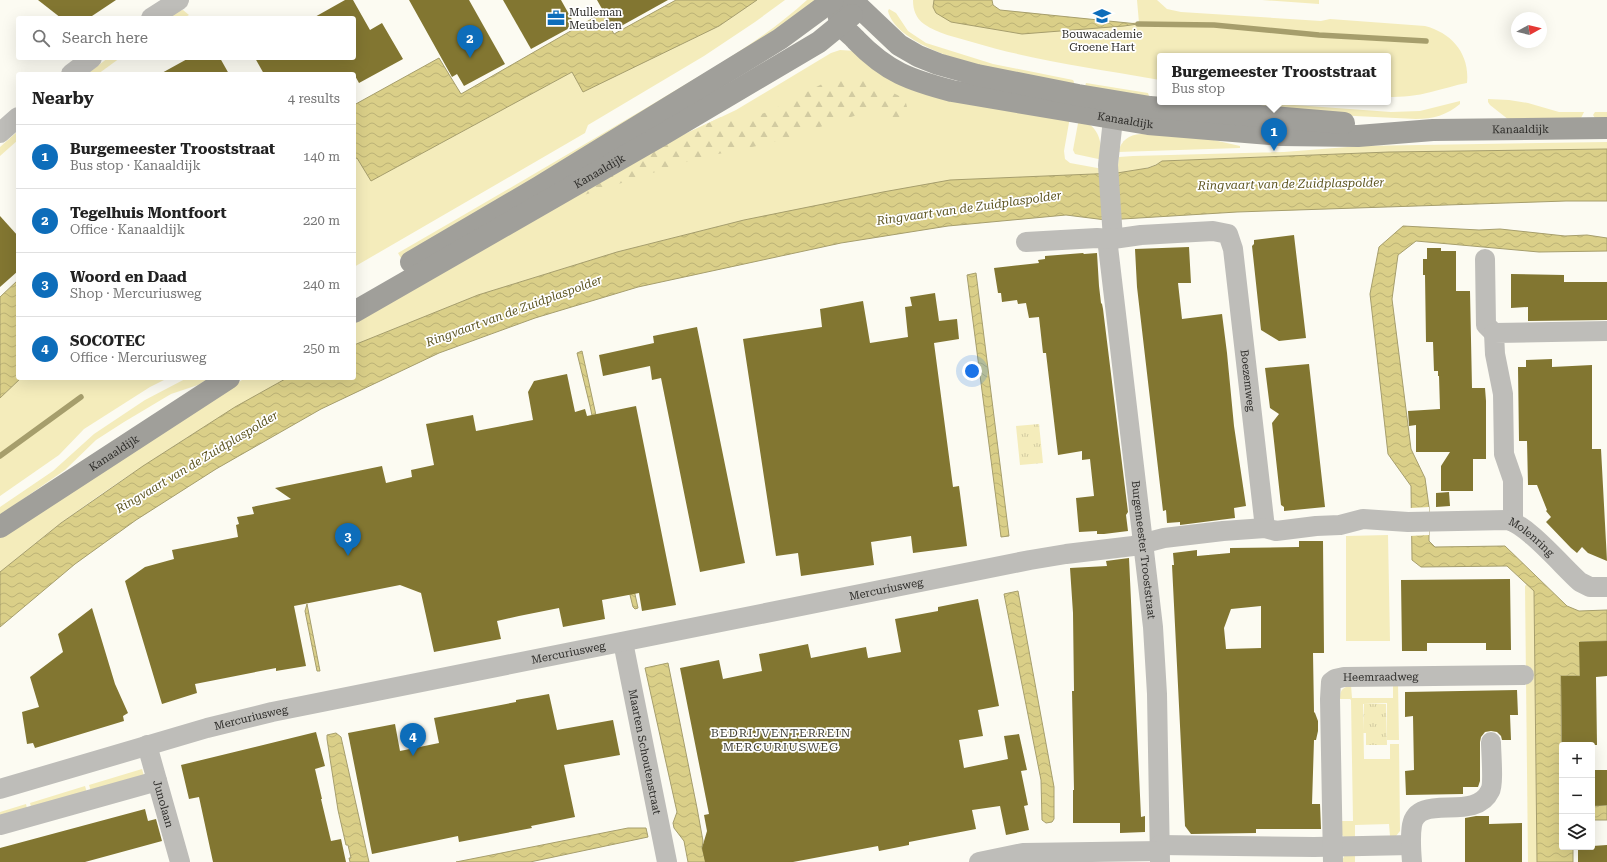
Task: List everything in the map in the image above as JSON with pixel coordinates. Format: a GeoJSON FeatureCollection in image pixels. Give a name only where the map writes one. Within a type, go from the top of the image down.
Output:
{"type":"FeatureCollection","features":[{"type":"Feature","properties":{"kind":"main road","name":"Kanaaldijk"},"geometry":{"type":"LineString","coordinates":[[356,294],[540,187],[780,39],[834,0],[842,25],[875,59],[884,66],[905,77],[952,91],[1113,110],[1150,107],[1433,130],[1607,128]]}},
{"type":"Feature","properties":{"kind":"main road","name":"Kanaaldijk"},"geometry":{"type":"LineString","coordinates":[[840,0],[864,4],[899,45],[918,56],[938,64],[1113,110]]}},
{"type":"Feature","properties":{"kind":"main road","name":"Kanaaldijk"},"geometry":{"type":"LineString","coordinates":[[356,311],[819,42],[842,25],[864,4]]}},
{"type":"Feature","properties":{"kind":"main road","name":"Kanaaldijk"},"geometry":{"type":"LineString","coordinates":[[0,527],[226,380]]}},
{"type":"Feature","properties":{"kind":"street"},"geometry":{"type":"LineString","coordinates":[[154,16],[178,0]]}},
{"type":"Feature","properties":{"kind":"street"},"geometry":{"type":"LineString","coordinates":[[74,72],[89,60]]}},
{"type":"Feature","properties":{"kind":"street","name":"Burgemeester Trooststraat"},"geometry":{"type":"LineString","coordinates":[[1113,110],[1108,158],[1111,232],[1153,627],[1157,694],[1160,853]]}},
{"type":"Feature","properties":{"kind":"street"},"geometry":{"type":"LineString","coordinates":[[0,133],[16,119]]}},
{"type":"Feature","properties":{"kind":"street"},"geometry":{"type":"LineString","coordinates":[[1026,242],[1111,232]]}},
{"type":"Feature","properties":{"kind":"street","name":"Boezemweg"},"geometry":{"type":"LineString","coordinates":[[1111,232],[1141,235],[1206,232],[1221,232],[1228,234],[1233,249],[1265,528]]}},
{"type":"Feature","properties":{"kind":"street","name":"Molenring"},"geometry":{"type":"LineString","coordinates":[[1485,259],[1486,325],[1494,333],[1495,354],[1503,394],[1504,454],[1513,480],[1514,522],[1525,529],[1580,582],[1590,587],[1607,587]]}},
{"type":"Feature","properties":{"kind":"street"},"geometry":{"type":"LineString","coordinates":[[1494,333],[1607,331]]}},
{"type":"Feature","properties":{"kind":"street"},"geometry":{"type":"LineString","coordinates":[[1143,543],[1179,536],[1265,528],[1276,531],[1316,526],[1340,525],[1363,519],[1408,522],[1500,520],[1514,522]]}},
{"type":"Feature","properties":{"kind":"street","name":"Mercuriusweg"},"geometry":{"type":"LineString","coordinates":[[0,789],[207,728],[272,712],[1030,560],[1133,546],[1143,543]]}},
{"type":"Feature","properties":{"kind":"street","name":"Maarten Schoutenstraat"},"geometry":{"type":"LineString","coordinates":[[623,642],[667,862]]}},
{"type":"Feature","properties":{"kind":"street","name":"Heemraadweg"},"geometry":{"type":"LineString","coordinates":[[1332,854],[1331,682],[1335,679],[1344,677],[1524,675]]}},
{"type":"Feature","properties":{"kind":"street"},"geometry":{"type":"LineString","coordinates":[[979,862],[1023,853],[1411,853],[1412,825],[1419,813],[1431,808],[1463,808],[1472,806],[1487,798],[1491,790],[1491,742]]}},
{"type":"Feature","properties":{"kind":"street","name":"Junolaan"},"geometry":{"type":"LineString","coordinates":[[147,745],[180,862]]}},
{"type":"Feature","properties":{"kind":"street"},"geometry":{"type":"LineString","coordinates":[[0,825],[157,781]]}},
{"type":"Feature","properties":{"kind":"green space"},"geometry":{"type":"Polygon","coordinates":[[[757,0],[785,0],[704,56],[588,125],[585,133],[356,266],[357,157],[371,180],[572,72],[583,91],[719,26],[757,0]]]}},
{"type":"Feature","properties":{"kind":"green space"},"geometry":{"type":"Polygon","coordinates":[[[807,0],[819,0],[804,13],[402,260],[398,253],[712,69],[771,30],[807,0]]]}},
{"type":"Feature","properties":{"kind":"green space"},"geometry":{"type":"Polygon","coordinates":[[[913,0],[934,0],[933,7],[1124,26],[1137,24],[1132,22],[1139,23],[1137,0],[1157,0],[1167,9],[1181,12],[1321,21],[1330,19],[1425,26],[1435,29],[1451,39],[1457,46],[1466,63],[1467,83],[1420,94],[1391,97],[1391,53],[1157,53],[1157,79],[1039,59],[947,35],[921,22],[914,7],[913,0]]]}},
{"type":"Feature","properties":{"kind":"green space"},"geometry":{"type":"Polygon","coordinates":[[[1262,0],[1319,0],[1319,4],[1262,0]]]}},
{"type":"Feature","properties":{"kind":"green space"},"geometry":{"type":"Polygon","coordinates":[[[889,9],[896,13],[908,31],[926,43],[993,64],[1073,80],[1074,87],[1000,72],[940,53],[916,41],[897,27],[888,11],[889,9]]]}},
{"type":"Feature","properties":{"kind":"green space"},"geometry":{"type":"Polygon","coordinates":[[[183,10],[189,15],[171,16],[183,10]]]}},
{"type":"Feature","properties":{"kind":"green space"},"geometry":{"type":"Polygon","coordinates":[[[840,50],[856,51],[1070,117],[1064,151],[1065,159],[1070,163],[1103,169],[1103,174],[1079,175],[744,220],[617,252],[478,295],[356,344],[356,318],[611,169],[736,110],[831,53],[840,50]]]}},
{"type":"Feature","properties":{"kind":"green space"},"geometry":{"type":"Polygon","coordinates":[[[105,60],[117,60],[101,72],[90,72],[105,60]]]}},
{"type":"Feature","properties":{"kind":"green space"},"geometry":{"type":"Polygon","coordinates":[[[845,77],[870,81],[905,99],[909,115],[897,123],[879,108],[767,144],[699,158],[550,206],[611,169],[721,117],[744,120],[770,111],[822,84],[845,77]]]}},
{"type":"Feature","properties":{"kind":"green space"},"geometry":{"type":"Polygon","coordinates":[[[1086,83],[1148,93],[1149,96],[1084,90],[1086,83]]]}},
{"type":"Feature","properties":{"kind":"green space"},"geometry":{"type":"Polygon","coordinates":[[[1488,99],[1528,103],[1559,112],[1584,112],[1581,118],[1509,120],[1490,105],[1488,99]]]}},
{"type":"Feature","properties":{"kind":"green space"},"geometry":{"type":"Polygon","coordinates":[[[1460,101],[1460,104],[1445,114],[1416,119],[1294,113],[1197,105],[1293,105],[1391,112],[1420,111],[1460,101]]]}},
{"type":"Feature","properties":{"kind":"green space"},"geometry":{"type":"Polygon","coordinates":[[[1595,112],[1607,112],[1607,119],[1595,118],[1593,115],[1595,112]]]}},
{"type":"Feature","properties":{"kind":"green space"},"geometry":{"type":"Polygon","coordinates":[[[1079,118],[1091,126],[1098,134],[1103,160],[1075,154],[1073,150],[1079,118]]]}},
{"type":"Feature","properties":{"kind":"green space"},"geometry":{"type":"Polygon","coordinates":[[[16,133],[16,142],[0,156],[0,147],[16,133]]]}},
{"type":"Feature","properties":{"kind":"green space"},"geometry":{"type":"Polygon","coordinates":[[[1141,134],[1196,136],[1240,146],[1240,148],[1118,152],[1121,144],[1126,139],[1141,134]]]}},
{"type":"Feature","properties":{"kind":"green space"},"geometry":{"type":"Polygon","coordinates":[[[1607,142],[1607,149],[1389,152],[1162,161],[1146,168],[1117,173],[1119,157],[1133,156],[1284,152],[1360,146],[1607,142]]]}},
{"type":"Feature","properties":{"kind":"green space"},"geometry":{"type":"Polygon","coordinates":[[[19,380],[164,380],[150,387],[84,429],[59,455],[0,496],[0,398],[19,380]]]}},
{"type":"Feature","properties":{"kind":"green space"},"geometry":{"type":"Polygon","coordinates":[[[183,380],[207,380],[198,385],[171,394],[96,440],[65,470],[0,515],[0,507],[53,471],[94,434],[145,400],[183,380]]]}},
{"type":"Feature","properties":{"kind":"green space"},"geometry":{"type":"Polygon","coordinates":[[[242,380],[284,380],[144,465],[62,522],[0,572],[0,538],[242,380]]]}},
{"type":"Feature","properties":{"kind":"green space"},"geometry":{"type":"Polygon","coordinates":[[[1039,424],[1043,463],[1020,465],[1016,426],[1039,424]]]}},
{"type":"Feature","properties":{"kind":"green space"},"geometry":{"type":"Polygon","coordinates":[[[1388,535],[1390,641],[1346,641],[1346,536],[1388,535]]]}},
{"type":"Feature","properties":{"kind":"green space"},"geometry":{"type":"Polygon","coordinates":[[[1527,584],[1534,591],[1537,862],[1528,862],[1525,586],[1527,584]]]}},
{"type":"Feature","properties":{"kind":"green space"},"geometry":{"type":"Polygon","coordinates":[[[1398,683],[1399,740],[1387,740],[1387,703],[1363,704],[1364,759],[1390,759],[1390,744],[1399,744],[1400,831],[1396,836],[1390,836],[1389,824],[1355,825],[1355,837],[1344,837],[1342,835],[1342,821],[1353,821],[1351,700],[1340,699],[1340,693],[1344,688],[1351,685],[1352,698],[1393,698],[1393,685],[1398,683]]]}},
{"type":"Feature","properties":{"kind":"green space"},"geometry":{"type":"Polygon","coordinates":[[[1364,704],[1386,704],[1387,745],[1366,745],[1366,733],[1363,733],[1364,704]]]}},
{"type":"Feature","properties":{"kind":"green space"},"geometry":{"type":"Polygon","coordinates":[[[142,769],[144,776],[92,795],[89,785],[142,769]]]}},
{"type":"Feature","properties":{"kind":"green space"},"geometry":{"type":"Polygon","coordinates":[[[85,786],[88,796],[32,811],[30,803],[85,786]]]}},
{"type":"Feature","properties":{"kind":"green space"},"geometry":{"type":"Polygon","coordinates":[[[26,804],[28,812],[0,820],[0,812],[26,804]]]}},
{"type":"Feature","properties":{"kind":"green space"},"geometry":{"type":"Polygon","coordinates":[[[1345,855],[1355,855],[1355,862],[1341,862],[1345,855]]]}},
{"type":"Feature","properties":{"kind":"water"},"geometry":{"type":"Polygon","coordinates":[[[676,0],[757,0],[719,26],[583,92],[572,72],[371,181],[356,158],[356,104],[439,58],[461,94],[602,13],[614,34],[676,0]]]}},
{"type":"Feature","properties":{"kind":"water"},"geometry":{"type":"Polygon","coordinates":[[[934,0],[992,0],[993,5],[1000,10],[1138,24],[1022,34],[951,22],[936,13],[933,7],[934,0]]]}},
{"type":"Feature","properties":{"kind":"water","name":"Ringvaart van de Zuidplaspolder"},"geometry":{"type":"Polygon","coordinates":[[[1607,149],[1607,201],[1566,201],[1237,212],[1106,220],[1066,215],[948,226],[841,243],[638,287],[535,318],[439,353],[321,409],[216,469],[136,520],[75,564],[0,627],[0,572],[61,523],[143,466],[235,407],[283,380],[356,380],[356,344],[478,295],[617,252],[744,220],[950,180],[1117,173],[1148,168],[1162,161],[1389,152],[1607,149]]]}},
{"type":"Feature","properties":{"kind":"water"},"geometry":{"type":"Polygon","coordinates":[[[1403,226],[1479,230],[1500,229],[1565,236],[1587,235],[1607,238],[1607,251],[1539,252],[1416,241],[1398,255],[1392,299],[1411,449],[1425,478],[1429,507],[1429,541],[1435,547],[1505,546],[1567,606],[1579,611],[1607,610],[1607,641],[1580,642],[1580,676],[1561,676],[1561,742],[1559,742],[1559,850],[1573,850],[1573,862],[1537,862],[1534,591],[1507,566],[1421,567],[1412,560],[1411,486],[1388,454],[1370,294],[1379,247],[1403,226]]]}},
{"type":"Feature","properties":{"kind":"water"},"geometry":{"type":"Polygon","coordinates":[[[976,273],[1009,536],[1001,537],[967,275],[976,273]]]}},
{"type":"Feature","properties":{"kind":"water"},"geometry":{"type":"Polygon","coordinates":[[[16,282],[16,380],[19,380],[0,398],[0,297],[16,282]]]}},
{"type":"Feature","properties":{"kind":"water"},"geometry":{"type":"Polygon","coordinates":[[[582,351],[638,608],[635,609],[633,607],[630,595],[590,406],[577,353],[582,351]]]}},
{"type":"Feature","properties":{"kind":"water"},"geometry":{"type":"Polygon","coordinates":[[[1018,591],[1054,787],[1054,819],[1052,822],[1046,823],[1042,820],[1041,780],[1004,594],[1018,591]]]}},
{"type":"Feature","properties":{"kind":"water"},"geometry":{"type":"Polygon","coordinates":[[[307,604],[320,671],[317,671],[305,611],[307,604]]]}},
{"type":"Feature","properties":{"kind":"water"},"geometry":{"type":"Polygon","coordinates":[[[668,663],[697,808],[703,841],[702,848],[706,862],[688,862],[684,841],[674,828],[673,823],[677,812],[645,668],[668,663]]]}},
{"type":"Feature","properties":{"kind":"water"},"geometry":{"type":"Polygon","coordinates":[[[336,733],[341,737],[369,862],[350,862],[349,858],[351,858],[348,845],[346,845],[338,810],[327,739],[327,735],[336,733]]]}},
{"type":"Feature","properties":{"kind":"water"},"geometry":{"type":"Polygon","coordinates":[[[1607,805],[1607,820],[1595,820],[1595,806],[1607,805]]]}},
{"type":"Feature","properties":{"kind":"water"},"geometry":{"type":"Polygon","coordinates":[[[628,828],[646,828],[648,837],[530,862],[456,862],[628,828]]]}},
{"type":"Feature","properties":{"kind":"pier"},"geometry":{"type":"Polygon","coordinates":[[[1429,507],[1429,535],[1410,536],[1410,508],[1429,507]]]}},
{"type":"Feature","properties":{"kind":"building"},"geometry":{"type":"Polygon","coordinates":[[[38,0],[116,0],[92,16],[58,16],[38,0]]]}},
{"type":"Feature","properties":{"kind":"building"},"geometry":{"type":"Polygon","coordinates":[[[345,0],[353,0],[370,30],[382,23],[403,59],[359,83],[356,78],[356,72],[263,72],[256,60],[356,60],[356,16],[317,16],[345,0]]]}},
{"type":"Feature","properties":{"kind":"building"},"geometry":{"type":"Polygon","coordinates":[[[409,0],[469,0],[505,64],[464,86],[457,74],[452,77],[409,0]]]}},
{"type":"Feature","properties":{"kind":"building"},"geometry":{"type":"Polygon","coordinates":[[[503,0],[561,0],[575,25],[531,49],[503,0]]]}},
{"type":"Feature","properties":{"kind":"building"},"geometry":{"type":"Polygon","coordinates":[[[597,0],[668,0],[614,30],[597,0]]]}},
{"type":"Feature","properties":{"kind":"building"},"geometry":{"type":"Polygon","coordinates":[[[185,60],[221,60],[228,72],[164,72],[185,60]]]}},
{"type":"Feature","properties":{"kind":"building"},"geometry":{"type":"Polygon","coordinates":[[[0,216],[16,234],[16,273],[0,287],[0,216]]]}},
{"type":"Feature","properties":{"kind":"building"},"geometry":{"type":"Polygon","coordinates":[[[1294,235],[1306,338],[1279,341],[1261,330],[1252,246],[1254,244],[1254,240],[1294,235]]]}},
{"type":"Feature","properties":{"kind":"building"},"geometry":{"type":"Polygon","coordinates":[[[1189,247],[1191,283],[1178,283],[1182,319],[1222,314],[1234,426],[1246,506],[1234,508],[1235,518],[1180,525],[1180,522],[1167,523],[1166,510],[1163,511],[1137,287],[1135,249],[1189,247]]]}},
{"type":"Feature","properties":{"kind":"building"},"geometry":{"type":"Polygon","coordinates":[[[1427,248],[1441,248],[1441,251],[1456,251],[1456,291],[1470,291],[1472,388],[1485,388],[1486,401],[1486,459],[1473,459],[1473,491],[1441,491],[1441,466],[1450,452],[1416,452],[1416,425],[1409,426],[1408,411],[1440,409],[1439,376],[1438,371],[1434,371],[1433,342],[1426,342],[1425,275],[1423,275],[1423,259],[1427,259],[1427,248]]]}},
{"type":"Feature","properties":{"kind":"building"},"geometry":{"type":"Polygon","coordinates":[[[1097,253],[1101,303],[1103,309],[1128,512],[1126,515],[1128,531],[1104,534],[1097,534],[1097,531],[1079,532],[1076,498],[1094,496],[1090,459],[1082,460],[1082,451],[1058,455],[1046,353],[1043,353],[1039,317],[1029,318],[1026,303],[1018,304],[1017,300],[1002,302],[1001,293],[998,293],[994,268],[1039,263],[1038,260],[1045,259],[1045,256],[1097,253]]]}},
{"type":"Feature","properties":{"kind":"building"},"geometry":{"type":"Polygon","coordinates":[[[1511,274],[1564,275],[1564,282],[1607,282],[1607,320],[1528,321],[1528,307],[1511,308],[1511,274]]]}},
{"type":"Feature","properties":{"kind":"building"},"geometry":{"type":"Polygon","coordinates":[[[935,293],[939,321],[957,319],[959,339],[934,343],[953,487],[959,486],[967,546],[913,553],[911,536],[871,542],[874,565],[801,576],[798,553],[776,556],[743,339],[822,327],[820,309],[863,301],[870,343],[908,337],[905,307],[912,306],[910,297],[935,293]]]}},
{"type":"Feature","properties":{"kind":"building"},"geometry":{"type":"Polygon","coordinates":[[[697,327],[745,563],[700,572],[661,378],[652,380],[650,366],[603,376],[599,355],[654,343],[653,336],[697,327]]]}},
{"type":"Feature","properties":{"kind":"building"},"geometry":{"type":"Polygon","coordinates":[[[1552,359],[1552,367],[1592,365],[1592,449],[1601,449],[1607,561],[1588,553],[1582,547],[1577,553],[1571,548],[1546,522],[1551,517],[1546,511],[1547,510],[1537,485],[1528,485],[1527,441],[1519,441],[1518,367],[1526,367],[1526,360],[1552,359]]]}},
{"type":"Feature","properties":{"kind":"building"},"geometry":{"type":"Polygon","coordinates":[[[1309,364],[1325,507],[1284,511],[1284,507],[1281,505],[1272,423],[1279,414],[1270,408],[1265,368],[1309,364]]]}},
{"type":"Feature","properties":{"kind":"building"},"geometry":{"type":"Polygon","coordinates":[[[567,374],[575,412],[585,409],[587,416],[636,406],[676,605],[642,611],[639,593],[602,600],[605,619],[563,627],[559,608],[497,621],[501,639],[434,652],[421,593],[400,585],[294,606],[306,666],[276,671],[276,668],[195,684],[197,693],[162,704],[125,581],[145,567],[174,559],[172,550],[238,537],[236,525],[239,524],[237,517],[254,514],[252,507],[291,499],[275,488],[382,466],[386,483],[412,477],[411,470],[434,465],[426,424],[473,415],[476,431],[533,420],[528,392],[534,381],[567,374]]]}},
{"type":"Feature","properties":{"kind":"building"},"geometry":{"type":"Polygon","coordinates":[[[1449,492],[1450,506],[1436,507],[1436,493],[1449,492]]]}},
{"type":"Feature","properties":{"kind":"building"},"geometry":{"type":"Polygon","coordinates":[[[1299,541],[1323,541],[1324,653],[1313,653],[1314,712],[1318,721],[1318,731],[1316,740],[1314,740],[1312,804],[1320,804],[1321,829],[1256,829],[1256,833],[1191,834],[1185,826],[1172,565],[1174,565],[1173,553],[1197,550],[1197,556],[1230,553],[1230,548],[1299,547],[1299,541]],[[1261,606],[1231,609],[1224,628],[1226,649],[1261,648],[1261,606]]]}},
{"type":"Feature","properties":{"kind":"building"},"geometry":{"type":"Polygon","coordinates":[[[1129,558],[1141,817],[1145,816],[1145,832],[1120,833],[1120,823],[1073,823],[1074,790],[1072,691],[1074,691],[1073,613],[1070,568],[1107,566],[1106,561],[1129,558]]]}},
{"type":"Feature","properties":{"kind":"building"},"geometry":{"type":"Polygon","coordinates":[[[1510,579],[1511,650],[1486,650],[1486,643],[1427,643],[1427,651],[1402,651],[1401,580],[1510,579]]]}},
{"type":"Feature","properties":{"kind":"building"},"geometry":{"type":"Polygon","coordinates":[[[978,599],[999,706],[978,710],[983,736],[959,740],[964,768],[1008,759],[1004,736],[1019,734],[1027,770],[1021,771],[1028,805],[1024,806],[1029,830],[1006,835],[1000,806],[972,810],[976,829],[909,842],[909,845],[879,851],[878,846],[793,862],[705,862],[702,848],[707,831],[704,815],[709,814],[680,668],[719,660],[723,679],[762,671],[759,654],[808,644],[811,658],[866,647],[868,658],[901,652],[895,619],[938,611],[938,607],[978,599]]]}},
{"type":"Feature","properties":{"kind":"building"},"geometry":{"type":"Polygon","coordinates":[[[92,608],[115,684],[128,713],[123,716],[124,721],[35,748],[33,743],[27,744],[22,712],[39,707],[30,677],[63,652],[58,634],[92,608]]]}},
{"type":"Feature","properties":{"kind":"building"},"geometry":{"type":"Polygon","coordinates":[[[1607,641],[1607,676],[1596,677],[1597,745],[1595,745],[1595,742],[1562,742],[1561,676],[1580,676],[1579,642],[1607,641]]]}},
{"type":"Feature","properties":{"kind":"building"},"geometry":{"type":"Polygon","coordinates":[[[1517,690],[1518,715],[1510,715],[1511,740],[1502,740],[1501,736],[1497,732],[1491,731],[1485,732],[1481,737],[1480,781],[1478,787],[1463,787],[1463,794],[1406,795],[1405,771],[1414,770],[1413,716],[1405,717],[1405,692],[1517,690]]]}},
{"type":"Feature","properties":{"kind":"building"},"geometry":{"type":"Polygon","coordinates":[[[549,694],[557,730],[613,720],[620,755],[564,765],[575,817],[531,826],[532,828],[459,842],[458,836],[372,854],[348,733],[395,724],[400,751],[439,743],[434,718],[549,694]]]}},
{"type":"Feature","properties":{"kind":"building"},"geometry":{"type":"Polygon","coordinates":[[[316,732],[325,766],[315,769],[321,799],[331,841],[341,839],[346,862],[213,862],[199,797],[189,799],[181,765],[316,732]]]}},
{"type":"Feature","properties":{"kind":"building"},"geometry":{"type":"Polygon","coordinates":[[[1595,770],[1607,770],[1607,805],[1595,806],[1595,770]]]}},
{"type":"Feature","properties":{"kind":"building"},"geometry":{"type":"Polygon","coordinates":[[[145,809],[148,821],[156,819],[162,841],[85,862],[0,862],[0,848],[145,809]]]}},
{"type":"Feature","properties":{"kind":"building"},"geometry":{"type":"Polygon","coordinates":[[[1489,816],[1489,824],[1522,823],[1522,862],[1465,862],[1465,818],[1489,816]]]}},
{"type":"Feature","properties":{"kind":"building"},"geometry":{"type":"Polygon","coordinates":[[[1607,845],[1607,862],[1578,862],[1578,850],[1595,850],[1595,846],[1607,845]]]}},
{"type":"Feature","properties":{"kind":"waterway"},"geometry":{"type":"LineString","coordinates":[[1138,24],[1214,25],[1319,35],[1426,41]]}},
{"type":"Feature","properties":{"kind":"waterway"},"geometry":{"type":"LineString","coordinates":[[0,456],[81,397]]}},
{"type":"Feature","properties":{"kind":"place","name":"Bouwacademie Groene Hart"},"geometry":{"type":"Point","coordinates":[1102,16]}},
{"type":"Feature","properties":{"kind":"place","name":"Mulleman Meubelen"},"geometry":{"type":"Point","coordinates":[556,18]}},
{"type":"Feature","properties":{"kind":"place","name":"Tegelhuis Montfoort"},"geometry":{"type":"Point","coordinates":[470,58]}},
{"type":"Feature","properties":{"kind":"place","name":"Burgemeester Trooststraat"},"geometry":{"type":"Point","coordinates":[1274,151]}},
{"type":"Feature","properties":{"kind":"place","name":"Woord en Daad"},"geometry":{"type":"Point","coordinates":[348,556]}},
{"type":"Feature","properties":{"kind":"place","name":"SOCOTEC"},"geometry":{"type":"Point","coordinates":[413,756]}},
{"type":"Feature","properties":{"kind":"district","name":"BEDRIJVENTERREIN MERCURIUSWEG"},"geometry":{"type":"Point","coordinates":[781,740]}}]}
